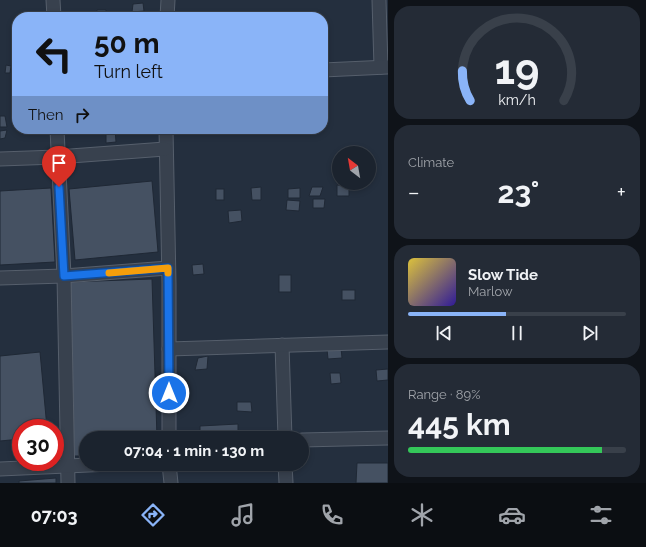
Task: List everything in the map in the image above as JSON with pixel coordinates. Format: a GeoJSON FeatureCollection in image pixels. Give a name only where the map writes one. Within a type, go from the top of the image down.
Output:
{"type":"FeatureCollection","features":[{"type":"Feature","properties":{"kind":"street"},"geometry":{"type":"LineString","coordinates":[[53,0],[54,12]]}},
{"type":"Feature","properties":{"kind":"street"},"geometry":{"type":"LineString","coordinates":[[167,12],[168,0]]}},
{"type":"Feature","properties":{"kind":"street"},"geometry":{"type":"LineString","coordinates":[[328,70],[384,67],[380,0]]}},
{"type":"Feature","properties":{"kind":"street"},"geometry":{"type":"LineString","coordinates":[[57,134],[64,276],[68,483]]}},
{"type":"Feature","properties":{"kind":"street"},"geometry":{"type":"LineString","coordinates":[[166,134],[169,431]]}},
{"type":"Feature","properties":{"kind":"street"},"geometry":{"type":"LineString","coordinates":[[0,159],[57,157],[165,149]]}},
{"type":"Feature","properties":{"kind":"street"},"geometry":{"type":"LineString","coordinates":[[0,278],[64,276],[168,268]]}},
{"type":"Feature","properties":{"kind":"street"},"geometry":{"type":"LineString","coordinates":[[169,349],[388,342]]}},
{"type":"Feature","properties":{"kind":"street"},"geometry":{"type":"LineString","coordinates":[[282,345],[285,431]]}},
{"type":"Feature","properties":{"kind":"street"},"geometry":{"type":"LineString","coordinates":[[309,440],[388,438]]}},
{"type":"Feature","properties":{"kind":"street"},"geometry":{"type":"LineString","coordinates":[[0,469],[79,466]]}},
{"type":"Feature","properties":{"kind":"street"},"geometry":{"type":"LineString","coordinates":[[170,471],[170,483]]}},
{"type":"Feature","properties":{"kind":"street"},"geometry":{"type":"LineString","coordinates":[[285,471],[286,483]]}},
{"type":"Feature","properties":{"kind":"building"},"geometry":{"type":"Polygon","coordinates":[[[143,3],[144,11],[132,12],[133,4],[143,3]]]}},
{"type":"Feature","properties":{"kind":"building"},"geometry":{"type":"Polygon","coordinates":[[[97,10],[106,10],[106,12],[97,12],[97,10]]]}},
{"type":"Feature","properties":{"kind":"building"},"geometry":{"type":"Polygon","coordinates":[[[6,65],[11,66],[10,73],[5,73],[6,65]]]}},
{"type":"Feature","properties":{"kind":"building"},"geometry":{"type":"Polygon","coordinates":[[[0,116],[5,116],[7,127],[0,127],[0,116]]]}},
{"type":"Feature","properties":{"kind":"building"},"geometry":{"type":"Polygon","coordinates":[[[7,130],[5,138],[0,139],[0,131],[7,130]]]}},
{"type":"Feature","properties":{"kind":"building"},"geometry":{"type":"Polygon","coordinates":[[[106,134],[115,134],[116,142],[106,143],[106,134]]]}},
{"type":"Feature","properties":{"kind":"building"},"geometry":{"type":"Polygon","coordinates":[[[152,181],[158,252],[75,260],[69,189],[152,181]]]}},
{"type":"Feature","properties":{"kind":"building"},"geometry":{"type":"Polygon","coordinates":[[[261,187],[261,200],[252,200],[251,188],[261,187]]]}},
{"type":"Feature","properties":{"kind":"building"},"geometry":{"type":"Polygon","coordinates":[[[312,187],[323,187],[320,196],[309,196],[312,187]]]}},
{"type":"Feature","properties":{"kind":"building"},"geometry":{"type":"Polygon","coordinates":[[[51,188],[55,262],[0,265],[0,191],[51,188]]]}},
{"type":"Feature","properties":{"kind":"building"},"geometry":{"type":"Polygon","coordinates":[[[300,188],[300,198],[288,198],[288,189],[300,188]]]}},
{"type":"Feature","properties":{"kind":"building"},"geometry":{"type":"Polygon","coordinates":[[[216,189],[224,189],[224,200],[216,200],[216,189]]]}},
{"type":"Feature","properties":{"kind":"building"},"geometry":{"type":"Polygon","coordinates":[[[337,190],[349,190],[349,196],[337,196],[337,190]]]}},
{"type":"Feature","properties":{"kind":"building"},"geometry":{"type":"Polygon","coordinates":[[[313,199],[325,199],[324,208],[313,208],[313,199]]]}},
{"type":"Feature","properties":{"kind":"building"},"geometry":{"type":"Polygon","coordinates":[[[287,200],[300,201],[299,211],[286,210],[287,200]]]}},
{"type":"Feature","properties":{"kind":"building"},"geometry":{"type":"Polygon","coordinates":[[[241,210],[242,221],[229,223],[228,211],[241,210]]]}},
{"type":"Feature","properties":{"kind":"building"},"geometry":{"type":"Polygon","coordinates":[[[203,264],[204,274],[193,275],[192,265],[203,264]]]}},
{"type":"Feature","properties":{"kind":"building"},"geometry":{"type":"Polygon","coordinates":[[[279,275],[291,275],[291,292],[279,292],[279,275]]]}},
{"type":"Feature","properties":{"kind":"building"},"geometry":{"type":"Polygon","coordinates":[[[152,279],[157,431],[79,431],[79,456],[74,456],[70,282],[152,279]]]}},
{"type":"Feature","properties":{"kind":"building"},"geometry":{"type":"Polygon","coordinates":[[[342,290],[355,290],[355,300],[342,300],[342,290]]]}},
{"type":"Feature","properties":{"kind":"building"},"geometry":{"type":"Polygon","coordinates":[[[341,348],[342,358],[328,359],[327,349],[341,348]]]}},
{"type":"Feature","properties":{"kind":"building"},"geometry":{"type":"Polygon","coordinates":[[[40,352],[46,419],[12,419],[12,440],[0,441],[0,356],[40,352]]]}},
{"type":"Feature","properties":{"kind":"building"},"geometry":{"type":"Polygon","coordinates":[[[208,356],[207,369],[195,370],[198,358],[208,356]]]}},
{"type":"Feature","properties":{"kind":"building"},"geometry":{"type":"Polygon","coordinates":[[[388,369],[388,380],[377,381],[376,370],[388,369]]]}},
{"type":"Feature","properties":{"kind":"building"},"geometry":{"type":"Polygon","coordinates":[[[330,373],[340,373],[341,383],[331,384],[330,373]]]}},
{"type":"Feature","properties":{"kind":"building"},"geometry":{"type":"Polygon","coordinates":[[[237,402],[251,402],[252,412],[237,411],[237,402]]]}},
{"type":"Feature","properties":{"kind":"building"},"geometry":{"type":"Polygon","coordinates":[[[238,424],[238,431],[200,431],[200,426],[238,424]]]}},
{"type":"Feature","properties":{"kind":"building"},"geometry":{"type":"Polygon","coordinates":[[[357,463],[388,463],[388,483],[356,483],[357,463]]]}},
{"type":"Feature","properties":{"kind":"building"},"geometry":{"type":"Polygon","coordinates":[[[56,478],[56,483],[19,483],[19,481],[56,478]]]}},
{"type":"Feature","properties":{"kind":"slow traffic"},"geometry":{"type":"LineString","coordinates":[[109,273],[168,268],[168,273]]}},
{"type":"Feature","properties":{"kind":"route"},"geometry":{"type":"LineString","coordinates":[[59,187],[64,276],[168,268],[169,393]]}}]}
